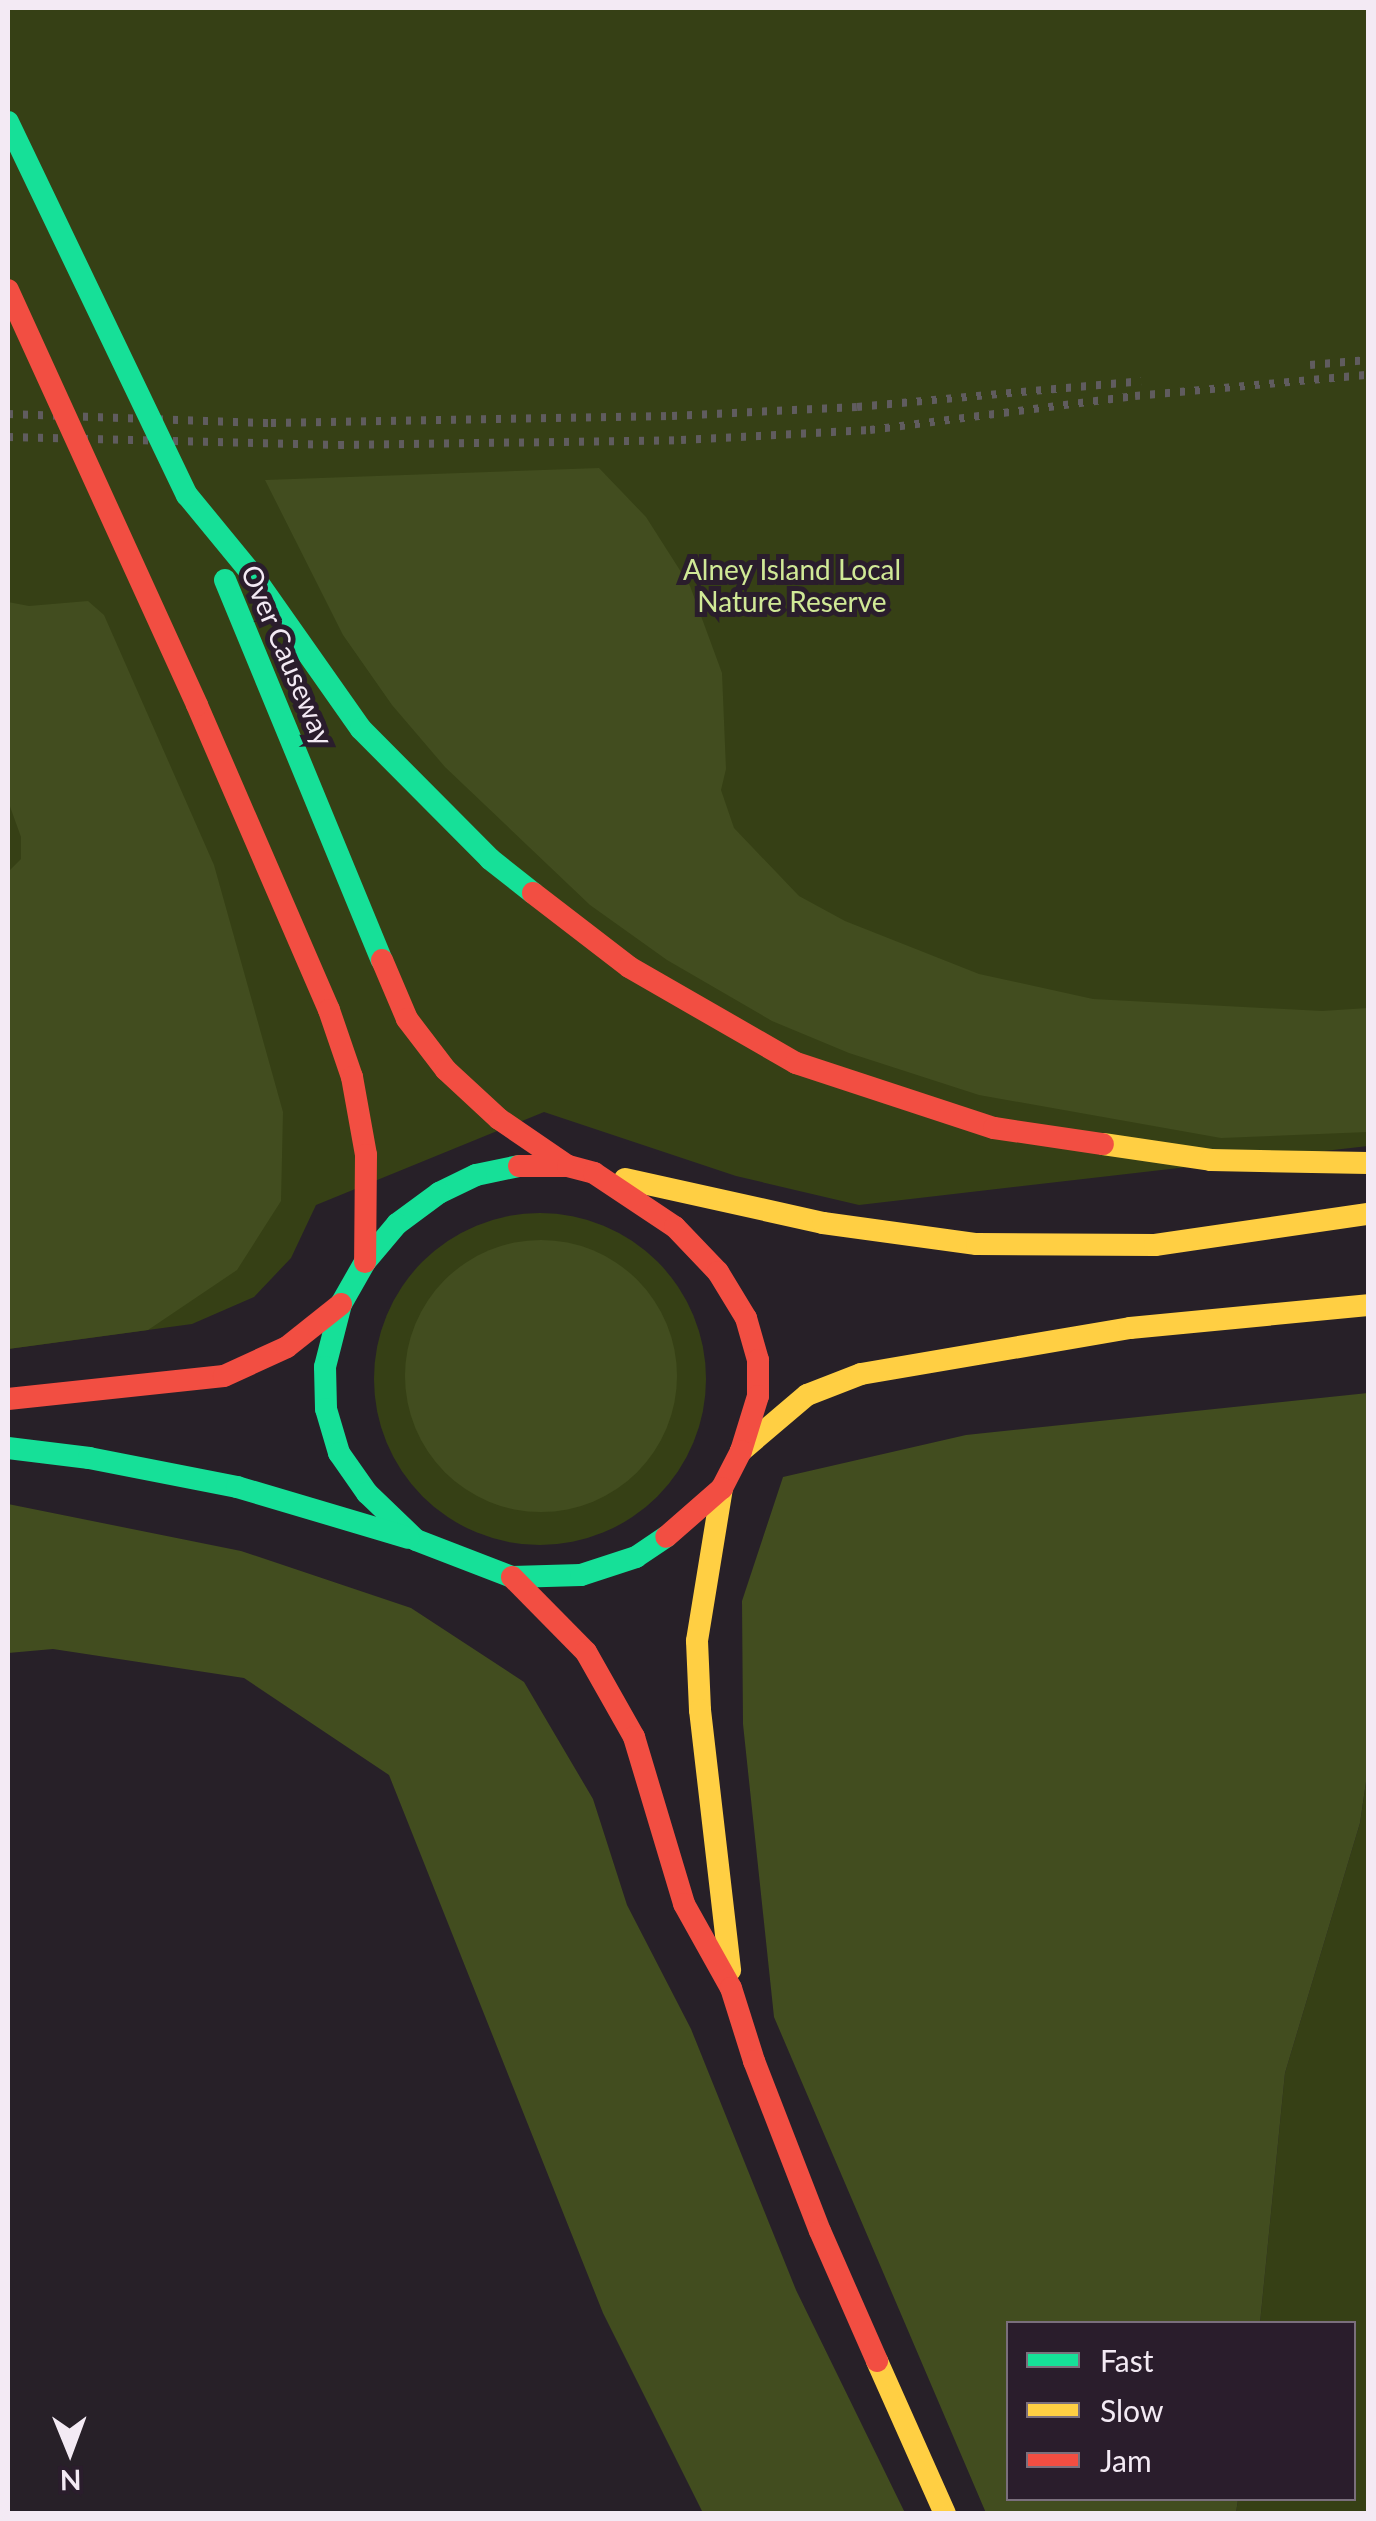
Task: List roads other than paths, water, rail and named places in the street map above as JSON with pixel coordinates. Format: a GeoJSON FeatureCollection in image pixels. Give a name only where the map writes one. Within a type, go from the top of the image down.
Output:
{"type":"FeatureCollection","features":[{"type":"Feature","properties":{"kind":"main road","name":"Over Causeway"},"geometry":{"type":"LineString","coordinates":[[8,122],[187,495],[407,1019],[446,1070],[499,1119],[568,1166]]}},
{"type":"Feature","properties":{"kind":"main road"},"geometry":{"type":"LineString","coordinates":[[8,290],[329,1010],[352,1077],[366,1155],[365,1262]]}},
{"type":"Feature","properties":{"kind":"main road"},"geometry":{"type":"LineString","coordinates":[[187,495],[252,574],[361,729],[490,859],[629,967],[796,1063],[994,1128],[1211,1160],[1368,1163]]}},
{"type":"Feature","properties":{"kind":"main road"},"geometry":{"type":"LineString","coordinates":[[416,1540],[367,1493],[338,1453],[326,1409],[325,1367],[341,1304],[365,1262],[397,1224],[439,1193],[476,1174],[519,1166],[568,1166],[824,1223],[977,1244],[1155,1245],[1368,1214]]}},
{"type":"Feature","properties":{"kind":"main road"},"geometry":{"type":"LineString","coordinates":[[512,1577],[580,1575],[636,1556],[684,1526],[722,1488],[741,1451],[758,1396],[758,1360],[746,1318],[718,1272],[675,1228],[594,1172]]}},
{"type":"Feature","properties":{"kind":"main road"},"geometry":{"type":"LineString","coordinates":[[8,1399],[224,1376],[288,1348],[341,1304]]}},
{"type":"Feature","properties":{"kind":"main road"},"geometry":{"type":"LineString","coordinates":[[741,1451],[807,1395],[877,1370],[1130,1328],[1368,1304]]}},
{"type":"Feature","properties":{"kind":"main road"},"geometry":{"type":"LineString","coordinates":[[8,1448],[89,1458],[237,1487],[416,1540],[512,1577],[567,1628],[604,1679],[634,1737],[684,1904],[732,1988],[806,2196],[944,2514]]}},
{"type":"Feature","properties":{"kind":"main road"},"geometry":{"type":"LineString","coordinates":[[722,1488],[697,1640],[700,1710],[724,1885],[732,1988]]}},
{"type":"Feature","properties":{"kind":"railway"},"geometry":{"type":"LineString","coordinates":[[1310,365],[1368,360]]}},
{"type":"Feature","properties":{"kind":"railway"},"geometry":{"type":"LineString","coordinates":[[8,437],[339,445],[681,440],[870,430],[1135,396],[1368,375]]}},
{"type":"Feature","properties":{"kind":"railway"},"geometry":{"type":"LineString","coordinates":[[8,414],[271,423],[672,416],[857,407],[1141,381]]}},
{"type":"Feature","properties":{"kind":"park label","name":"Alney Island Local Nature Reserve"},"geometry":{"type":"Point","coordinates":[792,585]}}]}
